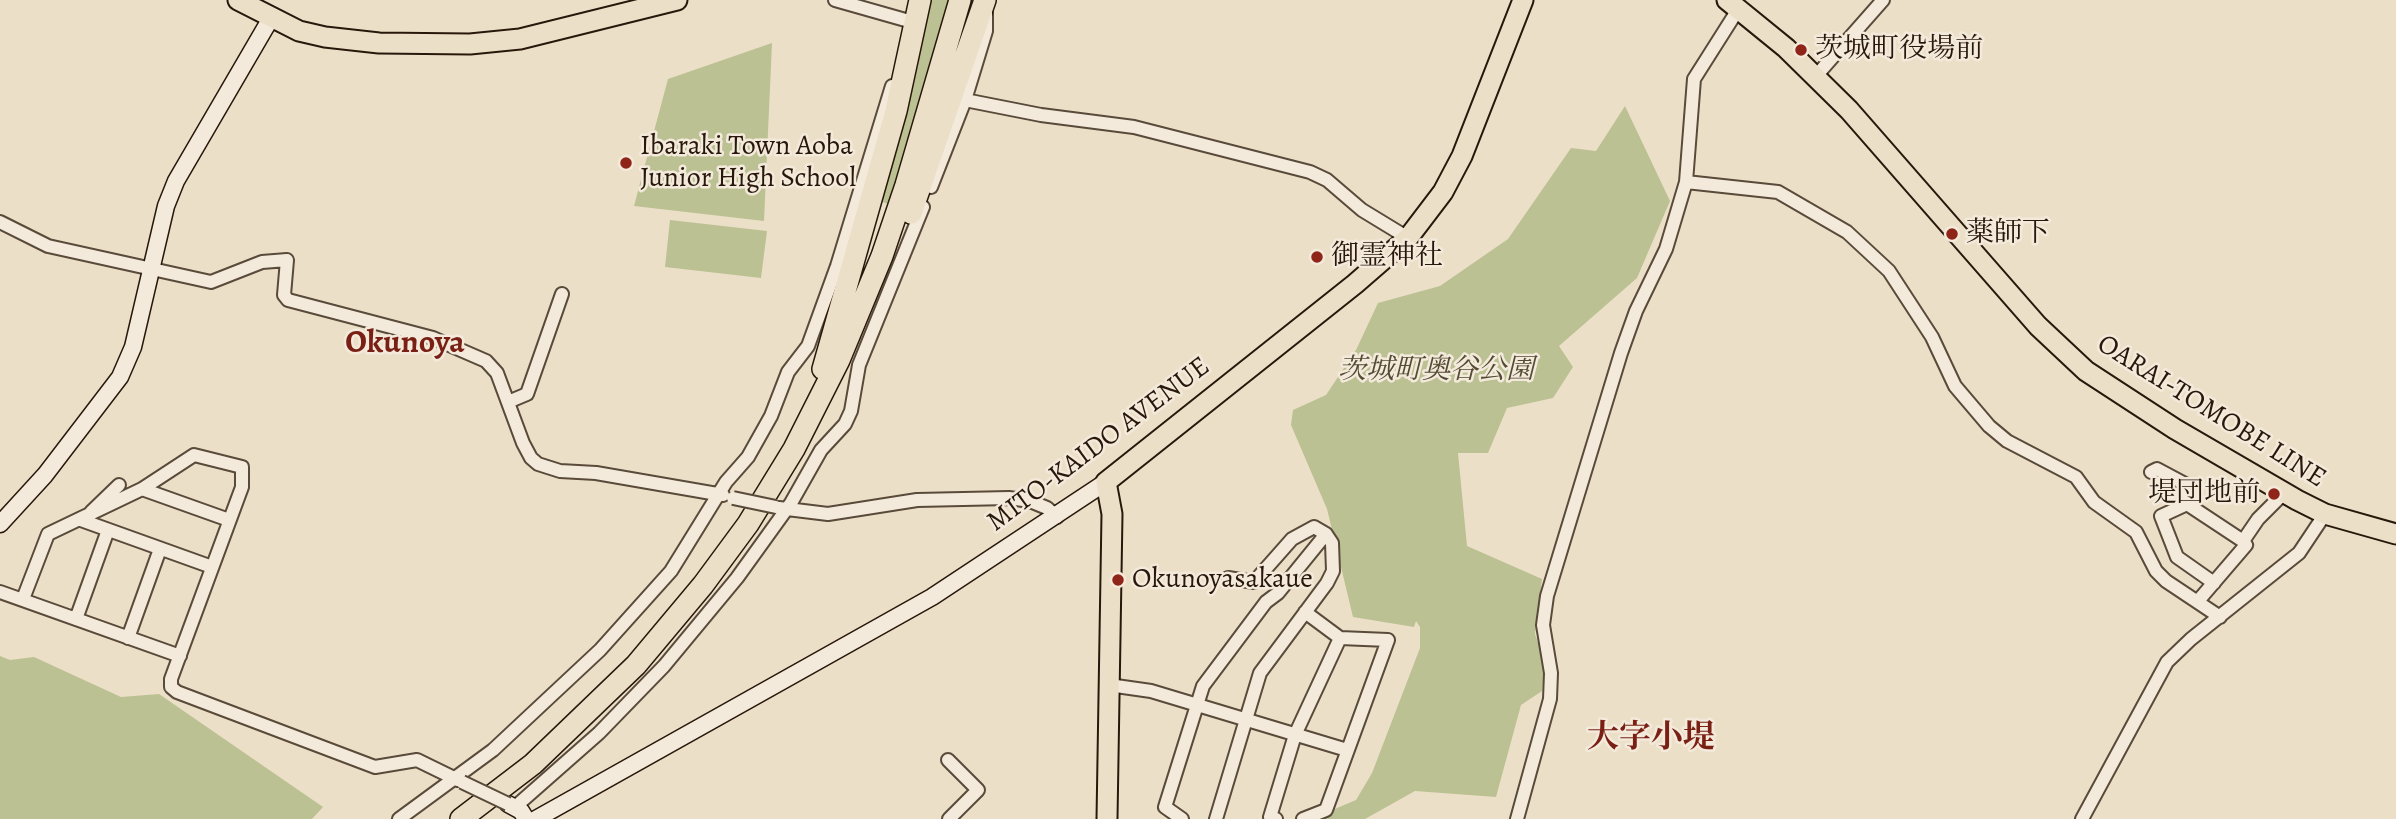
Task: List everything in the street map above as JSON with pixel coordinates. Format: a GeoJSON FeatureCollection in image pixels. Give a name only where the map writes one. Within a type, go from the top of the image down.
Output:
{"type":"FeatureCollection","features":[{"type":"Feature","properties":{"kind":"highway"},"geometry":{"type":"LineString","coordinates":[[461,819],[533,764],[573,727],[670,626],[748,524],[826,388],[882,256],[906,185],[960,0]]}},
{"type":"Feature","properties":{"kind":"highway"},"geometry":{"type":"LineString","coordinates":[[826,388],[845,367],[874,303],[924,180],[985,1]]}},
{"type":"Feature","properties":{"kind":"highway"},"geometry":{"type":"LineString","coordinates":[[806,425],[897,111],[916,11]]}},
{"type":"Feature","properties":{"kind":"main road"},"geometry":{"type":"LineString","coordinates":[[238,0],[271,18],[311,34],[348,40],[495,43],[677,0]]}},
{"type":"Feature","properties":{"kind":"main road","name":"MITO-KAIDO AVENUE"},"geometry":{"type":"LineString","coordinates":[[1106,482],[1338,298],[1408,238],[1452,176],[1523,0]]}},
{"type":"Feature","properties":{"kind":"main road","name":"OARAI-TOMOBE LINE"},"geometry":{"type":"LineString","coordinates":[[1733,4],[1816,76],[1929,200],[2038,326],[2100,382],[2284,493],[2325,514],[2396,534]]}},
{"type":"Feature","properties":{"kind":"main road"},"geometry":{"type":"LineString","coordinates":[[1106,482],[1112,514],[1107,819]]}},
{"type":"Feature","properties":{"kind":"street"},"geometry":{"type":"LineString","coordinates":[[399,819],[457,780],[520,726],[600,650],[671,571],[719,494],[748,457],[771,416],[788,372],[807,346],[865,177],[916,11],[835,0]]}},
{"type":"Feature","properties":{"kind":"street"},"geometry":{"type":"LineString","coordinates":[[1816,76],[1882,0]]}},
{"type":"Feature","properties":{"kind":"street"},"geometry":{"type":"LineString","coordinates":[[23,599],[48,534],[142,489],[194,455],[242,467],[242,486],[171,679],[171,687],[177,692],[375,767],[416,760],[516,810],[599,733],[664,666],[737,578],[821,450],[845,424],[851,411],[859,365],[965,100],[986,31],[985,1]]}},
{"type":"Feature","properties":{"kind":"street"},"geometry":{"type":"LineString","coordinates":[[1517,819],[1550,699],[1551,673],[1543,625],[1547,596],[1621,353],[1636,311],[1666,249],[1686,183],[1694,79],[1733,4]]}},
{"type":"Feature","properties":{"kind":"street"},"geometry":{"type":"LineString","coordinates":[[0,524],[45,475],[113,390],[133,346],[163,216],[176,181],[271,18]]}},
{"type":"Feature","properties":{"kind":"street"},"geometry":{"type":"LineString","coordinates":[[965,100],[1041,116],[1144,129],[1310,172],[1327,180],[1362,210],[1408,238]]}},
{"type":"Feature","properties":{"kind":"street"},"geometry":{"type":"LineString","coordinates":[[1686,183],[1778,192],[1847,232],[1889,271],[1932,337],[1955,386],[1989,426],[2007,442],[2076,477],[2094,502],[2136,532],[2156,571],[2220,617]]}},
{"type":"Feature","properties":{"kind":"street"},"geometry":{"type":"LineString","coordinates":[[0,222],[48,246],[211,282],[262,261],[287,260],[284,295],[288,300],[433,338],[477,355],[496,373],[523,443],[538,464],[560,471],[596,473],[719,494],[781,508],[828,514],[917,500],[1009,498],[1031,500],[1057,517]]}},
{"type":"Feature","properties":{"kind":"street"},"geometry":{"type":"LineString","coordinates":[[508,402],[527,394],[562,294]]}},
{"type":"Feature","properties":{"kind":"street"},"geometry":{"type":"LineString","coordinates":[[2151,472],[2157,469],[2187,485],[2187,504]]}},
{"type":"Feature","properties":{"kind":"street","name":"MITO-KAIDO AVENUE"},"geometry":{"type":"LineString","coordinates":[[536,819],[932,597],[1057,517],[1106,482]]}},
{"type":"Feature","properties":{"kind":"street"},"geometry":{"type":"LineString","coordinates":[[85,517],[119,485]]}},
{"type":"Feature","properties":{"kind":"street"},"geometry":{"type":"LineString","coordinates":[[142,489],[229,520]]}},
{"type":"Feature","properties":{"kind":"street"},"geometry":{"type":"LineString","coordinates":[[2243,541],[2258,519],[2284,493]]}},
{"type":"Feature","properties":{"kind":"street"},"geometry":{"type":"LineString","coordinates":[[2187,504],[2246,545],[2198,601]]}},
{"type":"Feature","properties":{"kind":"street"},"geometry":{"type":"LineString","coordinates":[[2187,504],[2161,516],[2177,557],[2214,583]]}},
{"type":"Feature","properties":{"kind":"street"},"geometry":{"type":"LineString","coordinates":[[2082,819],[2167,662],[2299,553],[2325,514]]}},
{"type":"Feature","properties":{"kind":"street"},"geometry":{"type":"LineString","coordinates":[[85,517],[108,530],[212,567]]}},
{"type":"Feature","properties":{"kind":"street"},"geometry":{"type":"LineString","coordinates":[[1216,819],[1245,718],[1264,666],[1333,571],[1332,543],[1326,534],[1314,527],[1301,533],[1254,582],[1228,578]]}},
{"type":"Feature","properties":{"kind":"street"},"geometry":{"type":"LineString","coordinates":[[76,619],[108,530]]}},
{"type":"Feature","properties":{"kind":"street"},"geometry":{"type":"LineString","coordinates":[[1182,819],[1165,807],[1195,703],[1213,669],[1326,534]]}},
{"type":"Feature","properties":{"kind":"street"},"geometry":{"type":"LineString","coordinates":[[128,638],[160,549]]}},
{"type":"Feature","properties":{"kind":"street"},"geometry":{"type":"LineString","coordinates":[[0,592],[180,656]]}},
{"type":"Feature","properties":{"kind":"street"},"geometry":{"type":"LineString","coordinates":[[1303,819],[1326,810],[1388,640],[1340,638],[1305,611]]}},
{"type":"Feature","properties":{"kind":"street"},"geometry":{"type":"LineString","coordinates":[[1276,819],[1270,817],[1295,735],[1340,638]]}},
{"type":"Feature","properties":{"kind":"street"},"geometry":{"type":"LineString","coordinates":[[1109,685],[1151,691],[1195,703],[1347,750]]}},
{"type":"Feature","properties":{"kind":"street"},"geometry":{"type":"LineString","coordinates":[[948,760],[978,790],[949,819]]}},
{"type":"Feature","properties":{"kind":"green space"},"geometry":{"type":"Polygon","coordinates":[[[925,0],[953,0],[891,205],[877,200],[925,0]]]}},
{"type":"Feature","properties":{"kind":"green space"},"geometry":{"type":"Polygon","coordinates":[[[772,43],[764,221],[634,206],[668,79],[772,43]]]}},
{"type":"Feature","properties":{"kind":"green space","name":"茨城町奥谷公園"},"geometry":{"type":"Polygon","coordinates":[[[1625,106],[1670,201],[1637,278],[1559,346],[1573,367],[1553,398],[1507,408],[1488,453],[1458,453],[1467,546],[1542,579],[1535,634],[1545,663],[1542,691],[1521,705],[1496,797],[1415,791],[1365,819],[1311,819],[1356,800],[1372,773],[1420,648],[1420,627],[1416,621],[1414,627],[1353,617],[1327,509],[1291,425],[1293,410],[1326,395],[1356,350],[1378,303],[1440,286],[1508,239],[1571,148],[1596,151],[1625,106]]]}},
{"type":"Feature","properties":{"kind":"green space"},"geometry":{"type":"Polygon","coordinates":[[[670,220],[767,231],[761,278],[665,267],[670,220]]]}},
{"type":"Feature","properties":{"kind":"green space"},"geometry":{"type":"Polygon","coordinates":[[[0,656],[10,660],[34,657],[121,697],[159,694],[323,807],[312,819],[0,819],[0,656]]]}},
{"type":"Feature","properties":{"kind":"place","name":"茨城町役場前"},"geometry":{"type":"Point","coordinates":[1801,50]}},
{"type":"Feature","properties":{"kind":"place","name":"Ibaraki Town Aoba Junior High School"},"geometry":{"type":"Point","coordinates":[626,163]}},
{"type":"Feature","properties":{"kind":"place","name":"薬師下"},"geometry":{"type":"Point","coordinates":[1952,234]}},
{"type":"Feature","properties":{"kind":"place","name":"御霊神社"},"geometry":{"type":"Point","coordinates":[1317,257]}},
{"type":"Feature","properties":{"kind":"place","name":"堤団地前"},"geometry":{"type":"Point","coordinates":[2274,494]}},
{"type":"Feature","properties":{"kind":"place","name":"Okunoyasakaue"},"geometry":{"type":"Point","coordinates":[1118,580]}},
{"type":"Feature","properties":{"kind":"district","name":"Okunoya"},"geometry":{"type":"Point","coordinates":[405,344]}},
{"type":"Feature","properties":{"kind":"district","name":"大字小堤"},"geometry":{"type":"Point","coordinates":[1651,739]}}]}
